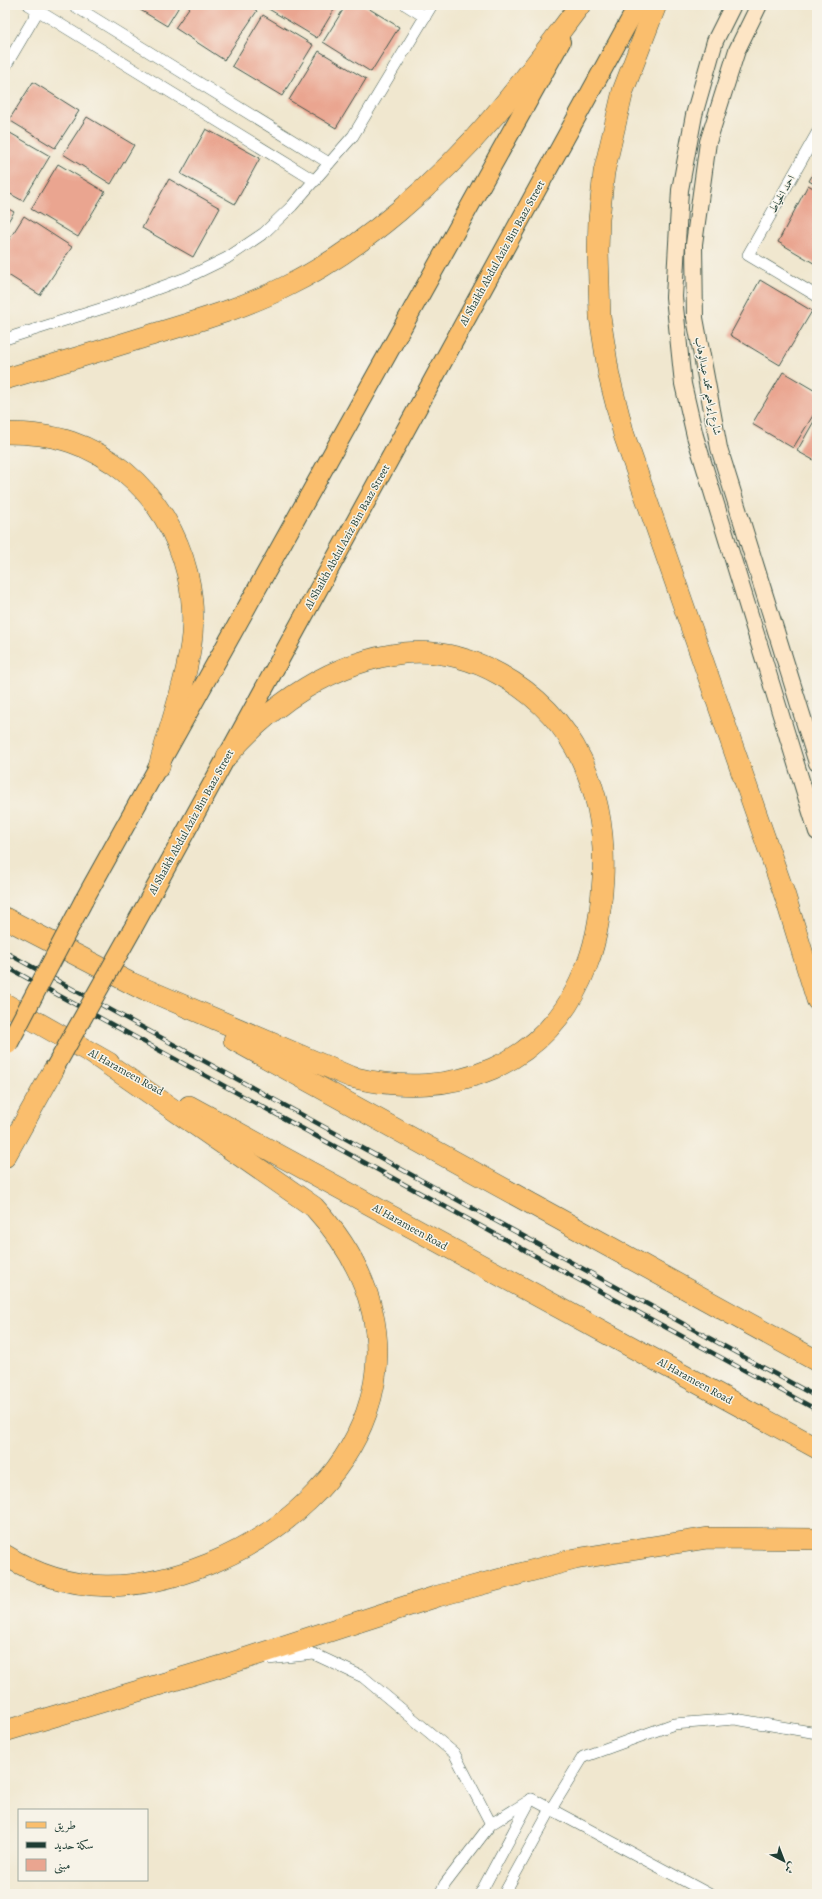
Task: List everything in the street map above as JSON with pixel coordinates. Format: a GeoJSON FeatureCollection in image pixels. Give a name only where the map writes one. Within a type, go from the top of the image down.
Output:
{"type":"FeatureCollection","features":[{"type":"Feature","properties":{"kind":"highway"},"geometry":{"type":"LineString","coordinates":[[5,379],[186,325],[284,288],[327,264],[392,216],[447,166],[496,115],[581,5]]}},
{"type":"Feature","properties":{"kind":"highway"},"geometry":{"type":"LineString","coordinates":[[656,5],[623,91],[604,172],[598,251],[600,317],[604,347],[609,376],[624,435],[785,896],[817,1000]]}},
{"type":"Feature","properties":{"kind":"highway"},"geometry":{"type":"LineString","coordinates":[[5,433],[51,437],[89,450],[107,459],[123,471],[147,494],[158,507],[174,535],[182,554],[191,594],[192,634],[185,673],[159,766]]}},
{"type":"Feature","properties":{"kind":"highway"},"geometry":{"type":"LineString","coordinates":[[131,983],[351,1077],[382,1084],[416,1086],[433,1085],[468,1078],[499,1066],[514,1057],[540,1036],[552,1023],[573,995],[581,979],[593,947],[602,890],[602,846],[596,802],[582,759],[561,725],[538,701],[508,679],[476,663],[444,655],[412,653],[373,659],[329,676],[291,697],[257,724],[227,756]]}},
{"type":"Feature","properties":{"kind":"highway"},"geometry":{"type":"LineString","coordinates":[[5,914],[36,935]]}},
{"type":"Feature","properties":{"kind":"highway"},"geometry":{"type":"LineString","coordinates":[[5,918],[131,983],[817,1361]]}},
{"type":"Feature","properties":{"kind":"highway","name":"Al Harameen Road"},"geometry":{"type":"LineString","coordinates":[[5,1004],[96,1056],[817,1448]]}},
{"type":"Feature","properties":{"kind":"highway"},"geometry":{"type":"LineString","coordinates":[[5,1555],[52,1578],[72,1583],[110,1587],[148,1583],[173,1577],[232,1554],[280,1524],[314,1495],[330,1476],[358,1435],[366,1416],[375,1377],[378,1357],[377,1339],[370,1304],[360,1275],[349,1252],[327,1221],[314,1207],[96,1056]]}},
{"type":"Feature","properties":{"kind":"highway"},"geometry":{"type":"LineString","coordinates":[[5,1157],[54,1069]]}},
{"type":"Feature","properties":{"kind":"highway"},"geometry":{"type":"LineString","coordinates":[[5,1731],[228,1664],[438,1596],[575,1559],[708,1538],[817,1539]]}},
{"type":"Feature","properties":{"kind":"main road"},"geometry":{"type":"LineString","coordinates":[[7,1048],[84,900],[581,5]]}},
{"type":"Feature","properties":{"kind":"main road","name":"Al Shaikh Abdul Aziz Bin Baaz Street"},"geometry":{"type":"LineString","coordinates":[[54,1069],[132,930],[638,5]]}},
{"type":"Feature","properties":{"kind":"street"},"geometry":{"type":"LineString","coordinates":[[73,5],[329,163]]}},
{"type":"Feature","properties":{"kind":"street"},"geometry":{"type":"LineString","coordinates":[[406,5],[425,17]]}},
{"type":"Feature","properties":{"kind":"street"},"geometry":{"type":"LineString","coordinates":[[5,340],[113,305],[207,269],[246,246],[264,233],[315,181],[353,136],[432,5]]}},
{"type":"Feature","properties":{"kind":"street"},"geometry":{"type":"LineString","coordinates":[[733,5],[715,41],[694,114],[680,190],[674,297],[683,384],[695,436],[817,832]]}},
{"type":"Feature","properties":{"kind":"street","name":"شارع إبراهيم محمد عبدالوهاب"},"geometry":{"type":"LineString","coordinates":[[759,5],[737,50],[708,142],[694,244],[695,318],[719,448],[817,763]]}},
{"type":"Feature","properties":{"kind":"street"},"geometry":{"type":"LineString","coordinates":[[5,67],[36,7],[315,181]]}},
{"type":"Feature","properties":{"kind":"street","name":"احمد الخياط"},"geometry":{"type":"LineString","coordinates":[[817,133],[748,255],[817,296]]}},
{"type":"Feature","properties":{"kind":"street"},"geometry":{"type":"LineString","coordinates":[[228,1664],[314,1654],[363,1676],[454,1754],[491,1824]]}},
{"type":"Feature","properties":{"kind":"street"},"geometry":{"type":"LineString","coordinates":[[504,1894],[551,1809],[583,1757],[674,1724],[735,1719],[817,1733]]}},
{"type":"Feature","properties":{"kind":"street"},"geometry":{"type":"LineString","coordinates":[[440,1894],[445,1884],[491,1824],[532,1799]]}},
{"type":"Feature","properties":{"kind":"street"},"geometry":{"type":"LineString","coordinates":[[532,1799],[709,1894]]}},
{"type":"Feature","properties":{"kind":"street"},"geometry":{"type":"LineString","coordinates":[[480,1894],[532,1799]]}},
{"type":"Feature","properties":{"kind":"building"},"geometry":{"type":"Polygon","coordinates":[[[132,5],[180,5],[167,26],[132,5]]]}},
{"type":"Feature","properties":{"kind":"building"},"geometry":{"type":"Polygon","coordinates":[[[191,5],[248,5],[257,11],[224,60],[175,28],[191,5]]]}},
{"type":"Feature","properties":{"kind":"building"},"geometry":{"type":"Polygon","coordinates":[[[268,5],[337,5],[317,38],[267,8],[268,5]]]}},
{"type":"Feature","properties":{"kind":"building"},"geometry":{"type":"Polygon","coordinates":[[[346,5],[363,5],[399,27],[371,72],[323,42],[346,5]]]}},
{"type":"Feature","properties":{"kind":"building"},"geometry":{"type":"Polygon","coordinates":[[[263,15],[313,45],[282,96],[232,66],[263,15]]]}},
{"type":"Feature","properties":{"kind":"building"},"geometry":{"type":"Polygon","coordinates":[[[319,51],[366,79],[336,128],[289,100],[319,51]]]}},
{"type":"Feature","properties":{"kind":"building"},"geometry":{"type":"Polygon","coordinates":[[[33,82],[79,111],[55,148],[9,120],[33,82]]]}},
{"type":"Feature","properties":{"kind":"building"},"geometry":{"type":"Polygon","coordinates":[[[87,117],[134,145],[111,184],[63,154],[87,117]]]}},
{"type":"Feature","properties":{"kind":"building"},"geometry":{"type":"Polygon","coordinates":[[[206,129],[260,158],[235,204],[181,174],[206,129]]]}},
{"type":"Feature","properties":{"kind":"building"},"geometry":{"type":"Polygon","coordinates":[[[5,130],[50,156],[23,201],[5,191],[5,130]]]}},
{"type":"Feature","properties":{"kind":"building"},"geometry":{"type":"Polygon","coordinates":[[[58,164],[105,192],[78,237],[31,209],[58,164]]]}},
{"type":"Feature","properties":{"kind":"building"},"geometry":{"type":"Polygon","coordinates":[[[817,167],[817,186],[809,181],[817,167]]]}},
{"type":"Feature","properties":{"kind":"building"},"geometry":{"type":"Polygon","coordinates":[[[169,179],[220,208],[193,257],[142,228],[169,179]]]}},
{"type":"Feature","properties":{"kind":"building"},"geometry":{"type":"Polygon","coordinates":[[[808,185],[817,190],[817,265],[778,242],[808,185]]]}},
{"type":"Feature","properties":{"kind":"building"},"geometry":{"type":"Polygon","coordinates":[[[5,207],[14,212],[5,226],[5,207]]]}},
{"type":"Feature","properties":{"kind":"building"},"geometry":{"type":"Polygon","coordinates":[[[24,216],[72,247],[40,295],[5,273],[5,246],[24,216]]]}},
{"type":"Feature","properties":{"kind":"building"},"geometry":{"type":"Polygon","coordinates":[[[760,280],[812,311],[780,365],[730,335],[760,280]]]}},
{"type":"Feature","properties":{"kind":"building"},"geometry":{"type":"Polygon","coordinates":[[[783,372],[817,392],[817,409],[793,448],[752,424],[783,372]]]}},
{"type":"Feature","properties":{"kind":"building"},"geometry":{"type":"Polygon","coordinates":[[[817,416],[817,462],[797,451],[817,416]]]}},
{"type":"Feature","properties":{"kind":"railway"},"geometry":{"type":"LineString","coordinates":[[5,952],[817,1397]]}},
{"type":"Feature","properties":{"kind":"railway"},"geometry":{"type":"LineString","coordinates":[[5,966],[817,1410]]}}]}
